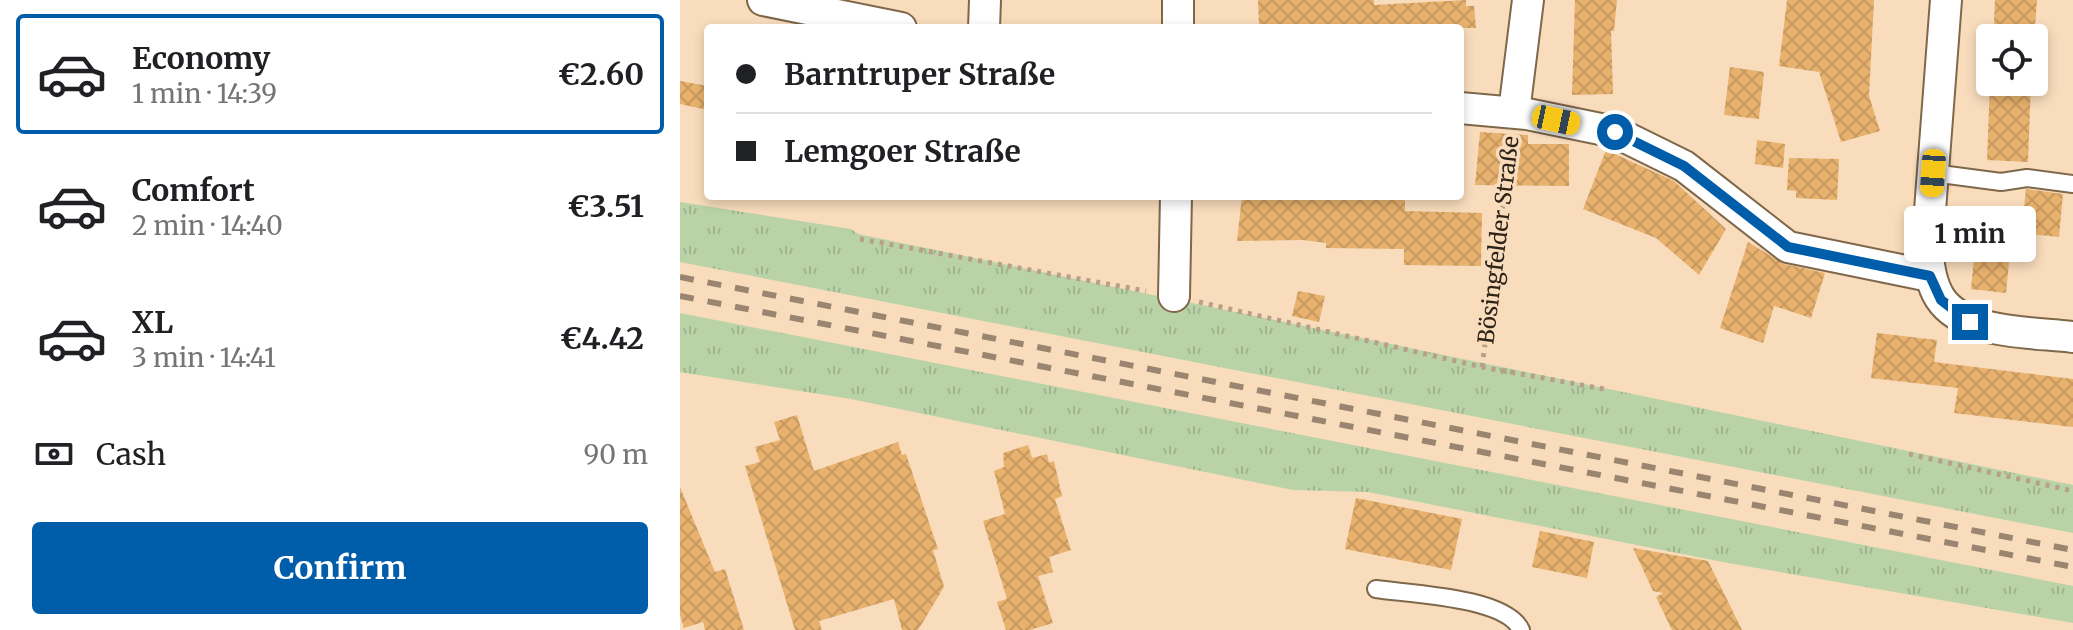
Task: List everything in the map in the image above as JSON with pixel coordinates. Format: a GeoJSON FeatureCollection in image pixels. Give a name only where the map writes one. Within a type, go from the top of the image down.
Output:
{"type":"FeatureCollection","features":[{"type":"Feature","properties":{"kind":"street"},"geometry":{"type":"LineString","coordinates":[[763,0],[881,24]]}},
{"type":"Feature","properties":{"kind":"street"},"geometry":{"type":"LineString","coordinates":[[984,24],[985,0]]}},
{"type":"Feature","properties":{"kind":"street"},"geometry":{"type":"LineString","coordinates":[[1178,0],[1178,24]]}},
{"type":"Feature","properties":{"kind":"street","name":"Bösingfelder Straße"},"geometry":{"type":"LineString","coordinates":[[1464,108],[1514,112],[1528,0]]}},
{"type":"Feature","properties":{"kind":"street"},"geometry":{"type":"LineString","coordinates":[[1946,0],[1927,250],[1930,276],[1941,300],[1970,322],[2073,337]]}},
{"type":"Feature","properties":{"kind":"street"},"geometry":{"type":"LineString","coordinates":[[1514,112],[1615,132],[1684,166],[1788,247],[1930,276]]}},
{"type":"Feature","properties":{"kind":"street"},"geometry":{"type":"LineString","coordinates":[[1174,296],[1176,200]]}},
{"type":"Feature","properties":{"kind":"lane"},"geometry":{"type":"LineString","coordinates":[[1933,173],[2001,182],[2027,178],[2073,184]]}},
{"type":"Feature","properties":{"kind":"lane"},"geometry":{"type":"LineString","coordinates":[[1376,589],[1490,606],[1518,623],[1521,630]]}},
{"type":"Feature","properties":{"kind":"path","name":"Bösingfelder Straße"},"geometry":{"type":"LineString","coordinates":[[1482,367],[1514,112]]}},
{"type":"Feature","properties":{"kind":"path"},"geometry":{"type":"LineString","coordinates":[[860,239],[1174,296],[1482,367],[1604,389]]}},
{"type":"Feature","properties":{"kind":"path"},"geometry":{"type":"LineString","coordinates":[[1909,454],[2073,491]]}},
{"type":"Feature","properties":{"kind":"green space"},"geometry":{"type":"Polygon","coordinates":[[[680,202],[851,229],[858,234],[2073,485],[2073,533],[680,262],[680,202]]]}},
{"type":"Feature","properties":{"kind":"green space"},"geometry":{"type":"Polygon","coordinates":[[[680,313],[2073,586],[2073,623],[1728,563],[1368,492],[1293,490],[851,399],[680,372],[680,313]]]}},
{"type":"Feature","properties":{"kind":"building"},"geometry":{"type":"Polygon","coordinates":[[[1258,0],[1374,0],[1374,5],[1466,0],[1466,6],[1474,6],[1476,28],[1464,28],[1464,24],[1259,24],[1258,0]]]}},
{"type":"Feature","properties":{"kind":"building"},"geometry":{"type":"Polygon","coordinates":[[[1575,0],[1617,0],[1614,31],[1611,31],[1613,94],[1572,95],[1575,0]]]}},
{"type":"Feature","properties":{"kind":"building"},"geometry":{"type":"Polygon","coordinates":[[[1787,0],[1874,0],[1869,96],[1880,131],[1841,142],[1819,72],[1779,66],[1787,0]]]}},
{"type":"Feature","properties":{"kind":"building"},"geometry":{"type":"Polygon","coordinates":[[[1995,0],[2037,0],[2035,24],[1994,24],[1995,0]]]}},
{"type":"Feature","properties":{"kind":"building"},"geometry":{"type":"Polygon","coordinates":[[[1730,67],[1764,72],[1759,119],[1724,115],[1730,67]]]}},
{"type":"Feature","properties":{"kind":"building"},"geometry":{"type":"Polygon","coordinates":[[[680,81],[704,85],[704,109],[680,104],[680,81]]]}},
{"type":"Feature","properties":{"kind":"building"},"geometry":{"type":"Polygon","coordinates":[[[1989,96],[2030,96],[2028,162],[1987,160],[1989,96]]]}},
{"type":"Feature","properties":{"kind":"building"},"geometry":{"type":"Polygon","coordinates":[[[1480,132],[1528,135],[1528,144],[1569,144],[1569,186],[1475,185],[1480,132]]]}},
{"type":"Feature","properties":{"kind":"building"},"geometry":{"type":"Polygon","coordinates":[[[1757,140],[1785,144],[1783,168],[1755,164],[1757,140]]]}},
{"type":"Feature","properties":{"kind":"building"},"geometry":{"type":"Polygon","coordinates":[[[1606,150],[1674,181],[1726,229],[1699,275],[1656,238],[1583,209],[1606,150]]]}},
{"type":"Feature","properties":{"kind":"building"},"geometry":{"type":"Polygon","coordinates":[[[1789,158],[1839,159],[1837,200],[1796,198],[1796,191],[1787,190],[1789,158]]]}},
{"type":"Feature","properties":{"kind":"building"},"geometry":{"type":"Polygon","coordinates":[[[2026,189],[2063,194],[2059,237],[2021,233],[2026,189]]]}},
{"type":"Feature","properties":{"kind":"building"},"geometry":{"type":"Polygon","coordinates":[[[1242,200],[1405,200],[1405,211],[1482,213],[1481,266],[1404,265],[1404,249],[1326,248],[1326,243],[1303,240],[1237,241],[1242,200]]]}},
{"type":"Feature","properties":{"kind":"building"},"geometry":{"type":"Polygon","coordinates":[[[1748,242],[1784,264],[1825,273],[1811,318],[1774,306],[1763,343],[1720,328],[1748,242]]]}},
{"type":"Feature","properties":{"kind":"building"},"geometry":{"type":"Polygon","coordinates":[[[1975,248],[2010,253],[2006,293],[1971,289],[1975,248]]]}},
{"type":"Feature","properties":{"kind":"building"},"geometry":{"type":"Polygon","coordinates":[[[1298,291],[1325,296],[1319,322],[1292,316],[1298,291]]]}},
{"type":"Feature","properties":{"kind":"building"},"geometry":{"type":"Polygon","coordinates":[[[1877,333],[1937,340],[1934,362],[2073,379],[2073,427],[1954,413],[1958,388],[1871,378],[1877,333]]]}},
{"type":"Feature","properties":{"kind":"building"},"geometry":{"type":"Polygon","coordinates":[[[797,415],[814,471],[898,442],[902,455],[906,454],[938,549],[933,550],[944,587],[918,630],[902,630],[894,599],[819,621],[822,630],[795,630],[745,466],[760,462],[755,447],[780,440],[774,422],[797,415]]]}},
{"type":"Feature","properties":{"kind":"building"},"geometry":{"type":"Polygon","coordinates":[[[1028,445],[1032,458],[1047,454],[1049,463],[1054,461],[1062,496],[1055,499],[1071,550],[1049,557],[1053,572],[1038,576],[1053,623],[1030,630],[1006,630],[997,602],[1007,599],[983,521],[1005,514],[994,471],[1004,467],[1003,453],[1028,445]]]}},
{"type":"Feature","properties":{"kind":"building"},"geometry":{"type":"Polygon","coordinates":[[[680,487],[715,572],[725,569],[744,630],[705,630],[703,622],[684,628],[680,615],[680,487]]]}},
{"type":"Feature","properties":{"kind":"building"},"geometry":{"type":"Polygon","coordinates":[[[1356,498],[1462,519],[1451,570],[1345,549],[1356,498]]]}},
{"type":"Feature","properties":{"kind":"building"},"geometry":{"type":"Polygon","coordinates":[[[1540,531],[1594,542],[1587,578],[1532,567],[1540,531]]]}},
{"type":"Feature","properties":{"kind":"building"},"geometry":{"type":"Polygon","coordinates":[[[1633,548],[1708,561],[1742,630],[1672,630],[1656,597],[1663,593],[1653,591],[1633,548]]]}},
{"type":"Feature","properties":{"kind":"railway"},"geometry":{"type":"LineString","coordinates":[[680,277],[2073,550]]}},
{"type":"Feature","properties":{"kind":"railway"},"geometry":{"type":"LineString","coordinates":[[680,296],[2073,567]]}},
{"type":"Feature","properties":{"kind":"route"},"geometry":{"type":"LineString","coordinates":[[1615,132],[1684,166],[1788,247],[1930,276],[1941,300],[1970,322]]}}]}
